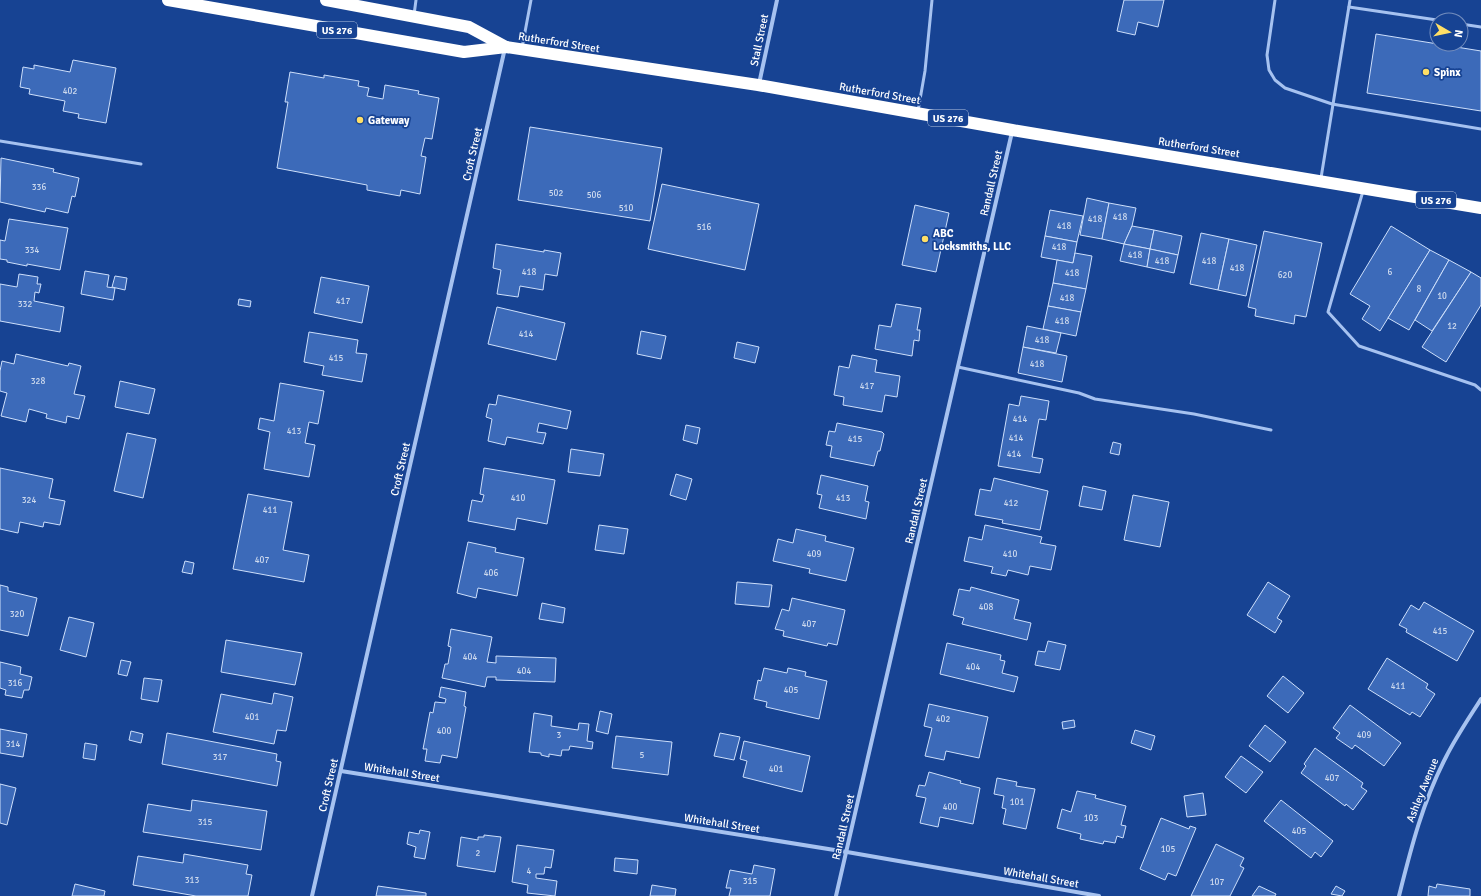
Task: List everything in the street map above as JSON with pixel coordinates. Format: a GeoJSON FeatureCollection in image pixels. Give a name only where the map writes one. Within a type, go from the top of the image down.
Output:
{"type":"FeatureCollection","features":[{"type":"Feature","properties":{"kind":"highway","name":"Rutherford Street"},"geometry":{"type":"LineString","coordinates":[[168,0],[464,52],[506,47],[758,85],[1012,130],[1364,187],[1481,208]]}},
{"type":"Feature","properties":{"kind":"highway","name":"Rutherford Street"},"geometry":{"type":"LineString","coordinates":[[326,0],[469,27],[506,47]]}},
{"type":"Feature","properties":{"kind":"street","name":"Stall Street"},"geometry":{"type":"LineString","coordinates":[[758,85],[777,0]]}},
{"type":"Feature","properties":{"kind":"street","name":"Croft Street"},"geometry":{"type":"LineString","coordinates":[[312,896],[506,47]]}},
{"type":"Feature","properties":{"kind":"street","name":"Randall Street"},"geometry":{"type":"LineString","coordinates":[[836,896],[1012,130]]}},
{"type":"Feature","properties":{"kind":"street","name":"Ashley Avenue"},"geometry":{"type":"LineString","coordinates":[[1399,896],[1414,836],[1427,799],[1446,756],[1481,699]]}},
{"type":"Feature","properties":{"kind":"street","name":"Whitehall Street"},"geometry":{"type":"LineString","coordinates":[[341,771],[847,852],[1099,896]]}},
{"type":"Feature","properties":{"kind":"lane"},"geometry":{"type":"LineString","coordinates":[[413,16],[416,0]]}},
{"type":"Feature","properties":{"kind":"lane"},"geometry":{"type":"LineString","coordinates":[[522,49],[530,0]]}},
{"type":"Feature","properties":{"kind":"lane"},"geometry":{"type":"LineString","coordinates":[[918,113],[925,71],[932,0]]}},
{"type":"Feature","properties":{"kind":"lane"},"geometry":{"type":"LineString","coordinates":[[1275,0],[1267,55],[1269,70],[1275,80],[1285,88],[1332,104],[1481,129]]}},
{"type":"Feature","properties":{"kind":"lane"},"geometry":{"type":"LineString","coordinates":[[1320,180],[1350,0]]}},
{"type":"Feature","properties":{"kind":"lane"},"geometry":{"type":"LineString","coordinates":[[1349,7],[1429,19]]}},
{"type":"Feature","properties":{"kind":"lane"},"geometry":{"type":"LineString","coordinates":[[1469,25],[1481,27]]}},
{"type":"Feature","properties":{"kind":"lane"},"geometry":{"type":"LineString","coordinates":[[0,141],[141,164]]}},
{"type":"Feature","properties":{"kind":"lane"},"geometry":{"type":"LineString","coordinates":[[1364,187],[1328,312],[1360,346],[1475,386],[1481,390]]}},
{"type":"Feature","properties":{"kind":"lane"},"geometry":{"type":"LineString","coordinates":[[958,367],[1079,393],[1095,399],[1194,414],[1271,430]]}},
{"type":"Feature","properties":{"kind":"building"},"geometry":{"type":"Polygon","coordinates":[[[1124,0],[1164,0],[1158,27],[1138,22],[1135,35],[1117,31],[1124,0]]]}},
{"type":"Feature","properties":{"kind":"building","name":"Spinx"},"geometry":{"type":"Polygon","coordinates":[[[1376,34],[1429,43],[1429,52],[1469,52],[1469,49],[1481,51],[1481,111],[1367,93],[1376,34]]]}},
{"type":"Feature","properties":{"kind":"building"},"geometry":{"type":"Polygon","coordinates":[[[73,60],[116,68],[106,123],[78,118],[79,114],[63,111],[65,101],[29,94],[30,89],[20,87],[23,67],[34,69],[34,65],[70,72],[73,60]]]}},
{"type":"Feature","properties":{"kind":"building","name":"Gateway"},"geometry":{"type":"Polygon","coordinates":[[[290,72],[324,78],[324,75],[359,81],[358,86],[369,88],[367,96],[383,99],[385,85],[419,91],[418,94],[439,98],[432,139],[425,138],[421,156],[426,157],[420,194],[401,190],[400,196],[367,190],[367,185],[277,168],[288,102],[285,102],[290,72]]]}},
{"type":"Feature","properties":{"kind":"building"},"geometry":{"type":"Polygon","coordinates":[[[530,127],[662,148],[650,221],[518,200],[530,127]]]}},
{"type":"Feature","properties":{"kind":"building"},"geometry":{"type":"Polygon","coordinates":[[[1,158],[54,169],[53,172],[79,178],[75,197],[72,196],[68,213],[46,208],[45,212],[0,202],[1,158]]]}},
{"type":"Feature","properties":{"kind":"building"},"geometry":{"type":"Polygon","coordinates":[[[662,184],[759,204],[745,270],[648,249],[662,184]]]}},
{"type":"Feature","properties":{"kind":"building"},"geometry":{"type":"Polygon","coordinates":[[[1087,198],[1109,203],[1102,239],[1080,235],[1087,198]]]}},
{"type":"Feature","properties":{"kind":"building"},"geometry":{"type":"Polygon","coordinates":[[[1109,203],[1136,208],[1132,226],[1124,244],[1102,239],[1109,203]]]}},
{"type":"Feature","properties":{"kind":"building","name":"ABC Locksmiths, LLC"},"geometry":{"type":"Polygon","coordinates":[[[915,205],[949,213],[936,272],[902,265],[915,205]]]}},
{"type":"Feature","properties":{"kind":"building"},"geometry":{"type":"Polygon","coordinates":[[[1050,210],[1083,216],[1077,242],[1045,236],[1050,210]]]}},
{"type":"Feature","properties":{"kind":"building"},"geometry":{"type":"Polygon","coordinates":[[[9,219],[68,228],[60,270],[27,264],[27,266],[0,259],[0,240],[5,241],[9,219]]]}},
{"type":"Feature","properties":{"kind":"building"},"geometry":{"type":"Polygon","coordinates":[[[1132,226],[1154,230],[1150,249],[1124,244],[1132,226]]]}},
{"type":"Feature","properties":{"kind":"building"},"geometry":{"type":"Polygon","coordinates":[[[1391,226],[1430,250],[1380,331],[1362,319],[1370,306],[1350,294],[1391,226]]]}},
{"type":"Feature","properties":{"kind":"building"},"geometry":{"type":"Polygon","coordinates":[[[1154,230],[1182,236],[1178,255],[1150,249],[1154,230]]]}},
{"type":"Feature","properties":{"kind":"building"},"geometry":{"type":"Polygon","coordinates":[[[1264,231],[1322,243],[1306,317],[1295,315],[1294,324],[1255,316],[1256,309],[1248,307],[1264,231]]]}},
{"type":"Feature","properties":{"kind":"building"},"geometry":{"type":"Polygon","coordinates":[[[1201,233],[1229,239],[1218,290],[1190,284],[1201,233]]]}},
{"type":"Feature","properties":{"kind":"building"},"geometry":{"type":"Polygon","coordinates":[[[1045,236],[1077,242],[1073,263],[1041,257],[1045,236]]]}},
{"type":"Feature","properties":{"kind":"building"},"geometry":{"type":"Polygon","coordinates":[[[1229,239],[1257,245],[1246,296],[1218,290],[1229,239]]]}},
{"type":"Feature","properties":{"kind":"building"},"geometry":{"type":"Polygon","coordinates":[[[496,244],[544,252],[544,250],[561,253],[557,276],[545,274],[543,290],[520,286],[518,297],[497,294],[501,270],[493,268],[496,244]]]}},
{"type":"Feature","properties":{"kind":"building"},"geometry":{"type":"Polygon","coordinates":[[[1124,244],[1150,249],[1147,267],[1120,261],[1124,244]]]}},
{"type":"Feature","properties":{"kind":"building"},"geometry":{"type":"Polygon","coordinates":[[[1150,249],[1178,255],[1174,273],[1147,267],[1150,249]]]}},
{"type":"Feature","properties":{"kind":"building"},"geometry":{"type":"Polygon","coordinates":[[[1430,250],[1449,260],[1409,330],[1388,318],[1430,250]]]}},
{"type":"Feature","properties":{"kind":"building"},"geometry":{"type":"Polygon","coordinates":[[[1075,253],[1092,256],[1086,289],[1053,283],[1057,260],[1073,263],[1075,253]]]}},
{"type":"Feature","properties":{"kind":"building"},"geometry":{"type":"Polygon","coordinates":[[[1449,260],[1471,272],[1432,331],[1415,320],[1449,260]]]}},
{"type":"Feature","properties":{"kind":"building"},"geometry":{"type":"Polygon","coordinates":[[[85,271],[109,275],[107,287],[115,288],[113,300],[81,294],[85,271]]]}},
{"type":"Feature","properties":{"kind":"building"},"geometry":{"type":"Polygon","coordinates":[[[1471,272],[1481,278],[1481,305],[1446,362],[1422,347],[1471,272]]]}},
{"type":"Feature","properties":{"kind":"building"},"geometry":{"type":"Polygon","coordinates":[[[19,274],[38,277],[37,284],[41,284],[39,293],[35,292],[34,301],[64,307],[60,332],[0,321],[0,284],[17,287],[19,274]]]}},
{"type":"Feature","properties":{"kind":"building"},"geometry":{"type":"Polygon","coordinates":[[[115,276],[127,278],[125,290],[112,287],[115,276]]]}},
{"type":"Feature","properties":{"kind":"building"},"geometry":{"type":"Polygon","coordinates":[[[321,277],[369,286],[362,323],[314,313],[321,277]]]}},
{"type":"Feature","properties":{"kind":"building"},"geometry":{"type":"Polygon","coordinates":[[[1053,283],[1086,289],[1081,312],[1048,306],[1053,283]]]}},
{"type":"Feature","properties":{"kind":"building"},"geometry":{"type":"Polygon","coordinates":[[[239,299],[251,301],[250,307],[238,305],[239,299]]]}},
{"type":"Feature","properties":{"kind":"building"},"geometry":{"type":"Polygon","coordinates":[[[896,304],[921,308],[917,330],[920,330],[919,341],[914,340],[912,356],[875,349],[879,325],[891,327],[896,304]]]}},
{"type":"Feature","properties":{"kind":"building"},"geometry":{"type":"Polygon","coordinates":[[[1048,306],[1081,312],[1076,336],[1043,329],[1048,306]]]}},
{"type":"Feature","properties":{"kind":"building"},"geometry":{"type":"Polygon","coordinates":[[[497,307],[565,323],[556,360],[488,344],[497,307]]]}},
{"type":"Feature","properties":{"kind":"building"},"geometry":{"type":"Polygon","coordinates":[[[1027,326],[1061,333],[1056,353],[1023,347],[1027,326]]]}},
{"type":"Feature","properties":{"kind":"building"},"geometry":{"type":"Polygon","coordinates":[[[641,331],[666,336],[661,359],[637,354],[641,331]]]}},
{"type":"Feature","properties":{"kind":"building"},"geometry":{"type":"Polygon","coordinates":[[[309,332],[358,340],[356,353],[367,354],[362,382],[322,375],[324,366],[304,362],[309,332]]]}},
{"type":"Feature","properties":{"kind":"building"},"geometry":{"type":"Polygon","coordinates":[[[737,342],[759,347],[755,363],[734,358],[737,342]]]}},
{"type":"Feature","properties":{"kind":"building"},"geometry":{"type":"Polygon","coordinates":[[[1023,347],[1067,356],[1062,382],[1018,373],[1023,347]]]}},
{"type":"Feature","properties":{"kind":"building"},"geometry":{"type":"Polygon","coordinates":[[[16,354],[68,366],[69,363],[81,366],[74,394],[85,396],[79,419],[67,416],[66,423],[46,418],[47,414],[29,409],[26,422],[1,416],[7,393],[0,391],[0,371],[2,361],[14,364],[16,354]]]}},
{"type":"Feature","properties":{"kind":"building"},"geometry":{"type":"Polygon","coordinates":[[[852,355],[877,360],[875,372],[900,376],[897,397],[885,395],[882,412],[843,405],[844,397],[834,395],[839,366],[849,368],[852,355]]]}},
{"type":"Feature","properties":{"kind":"building"},"geometry":{"type":"Polygon","coordinates":[[[120,381],[155,389],[149,414],[115,407],[120,381]]]}},
{"type":"Feature","properties":{"kind":"building"},"geometry":{"type":"Polygon","coordinates":[[[280,383],[324,391],[318,424],[309,422],[305,443],[315,445],[309,477],[264,469],[270,432],[258,429],[260,418],[274,421],[280,383]]]}},
{"type":"Feature","properties":{"kind":"building"},"geometry":{"type":"Polygon","coordinates":[[[498,395],[571,411],[567,429],[539,423],[537,432],[546,433],[543,444],[507,437],[505,445],[488,441],[492,419],[486,417],[489,404],[496,405],[498,395]]]}},
{"type":"Feature","properties":{"kind":"building"},"geometry":{"type":"Polygon","coordinates":[[[1021,396],[1049,401],[1046,420],[1039,419],[1032,457],[1043,459],[1040,473],[998,466],[1009,404],[1019,406],[1021,396]]]}},
{"type":"Feature","properties":{"kind":"building"},"geometry":{"type":"Polygon","coordinates":[[[837,423],[882,432],[884,434],[880,451],[878,451],[874,466],[830,457],[832,446],[826,445],[829,431],[835,432],[837,423]]]}},
{"type":"Feature","properties":{"kind":"building"},"geometry":{"type":"Polygon","coordinates":[[[686,425],[700,428],[697,444],[683,440],[686,425]]]}},
{"type":"Feature","properties":{"kind":"building"},"geometry":{"type":"Polygon","coordinates":[[[127,433],[156,439],[143,498],[114,491],[127,433]]]}},
{"type":"Feature","properties":{"kind":"building"},"geometry":{"type":"Polygon","coordinates":[[[1113,442],[1121,444],[1119,455],[1110,453],[1113,442]]]}},
{"type":"Feature","properties":{"kind":"building"},"geometry":{"type":"Polygon","coordinates":[[[571,449],[604,454],[600,476],[568,472],[571,449]]]}},
{"type":"Feature","properties":{"kind":"building"},"geometry":{"type":"Polygon","coordinates":[[[0,468],[53,479],[49,498],[65,501],[60,525],[44,522],[43,527],[20,522],[18,533],[0,529],[0,468]]]}},
{"type":"Feature","properties":{"kind":"building"},"geometry":{"type":"Polygon","coordinates":[[[484,468],[555,480],[547,524],[517,518],[515,530],[468,521],[472,500],[482,502],[484,495],[480,494],[484,468]]]}},
{"type":"Feature","properties":{"kind":"building"},"geometry":{"type":"Polygon","coordinates":[[[676,474],[692,479],[686,500],[670,495],[676,474]]]}},
{"type":"Feature","properties":{"kind":"building"},"geometry":{"type":"Polygon","coordinates":[[[821,475],[868,486],[865,501],[869,502],[866,519],[819,508],[822,495],[817,494],[821,475]]]}},
{"type":"Feature","properties":{"kind":"building"},"geometry":{"type":"Polygon","coordinates":[[[994,478],[1048,491],[1040,530],[1002,523],[1003,520],[975,515],[980,489],[991,491],[994,478]]]}},
{"type":"Feature","properties":{"kind":"building"},"geometry":{"type":"Polygon","coordinates":[[[1083,486],[1106,491],[1102,510],[1079,506],[1083,486]]]}},
{"type":"Feature","properties":{"kind":"building"},"geometry":{"type":"Polygon","coordinates":[[[248,494],[292,502],[283,550],[309,555],[304,582],[233,569],[248,494]]]}},
{"type":"Feature","properties":{"kind":"building"},"geometry":{"type":"Polygon","coordinates":[[[1133,495],[1169,502],[1160,547],[1124,540],[1133,495]]]}},
{"type":"Feature","properties":{"kind":"building"},"geometry":{"type":"Polygon","coordinates":[[[599,525],[628,529],[624,554],[595,550],[599,525]]]}},
{"type":"Feature","properties":{"kind":"building"},"geometry":{"type":"Polygon","coordinates":[[[985,525],[1042,537],[1040,543],[1056,546],[1051,570],[1030,566],[1028,575],[1008,570],[1006,576],[991,573],[993,567],[964,561],[969,537],[982,540],[985,525]]]}},
{"type":"Feature","properties":{"kind":"building"},"geometry":{"type":"Polygon","coordinates":[[[796,529],[826,536],[825,541],[854,548],[846,581],[809,573],[810,569],[773,561],[778,539],[793,543],[796,529]]]}},
{"type":"Feature","properties":{"kind":"building"},"geometry":{"type":"Polygon","coordinates":[[[468,542],[496,548],[495,552],[524,558],[517,596],[478,588],[476,598],[457,593],[468,542]]]}},
{"type":"Feature","properties":{"kind":"building"},"geometry":{"type":"Polygon","coordinates":[[[185,561],[194,563],[192,574],[182,572],[185,561]]]}},
{"type":"Feature","properties":{"kind":"building"},"geometry":{"type":"Polygon","coordinates":[[[737,582],[772,585],[769,607],[735,604],[737,582]]]}},
{"type":"Feature","properties":{"kind":"building"},"geometry":{"type":"Polygon","coordinates":[[[1268,582],[1290,596],[1277,618],[1282,621],[1275,633],[1247,615],[1268,582]]]}},
{"type":"Feature","properties":{"kind":"building"},"geometry":{"type":"Polygon","coordinates":[[[0,585],[8,587],[8,591],[37,598],[28,636],[0,630],[0,585]]]}},
{"type":"Feature","properties":{"kind":"building"},"geometry":{"type":"Polygon","coordinates":[[[971,587],[1019,600],[1014,619],[1031,623],[1027,640],[962,624],[964,618],[953,615],[959,589],[970,591],[971,587]]]}},
{"type":"Feature","properties":{"kind":"building"},"geometry":{"type":"Polygon","coordinates":[[[792,598],[845,610],[837,645],[828,643],[827,646],[783,636],[784,631],[775,629],[782,609],[789,611],[792,598]]]}},
{"type":"Feature","properties":{"kind":"building"},"geometry":{"type":"Polygon","coordinates":[[[1424,602],[1474,631],[1457,661],[1406,632],[1407,629],[1399,625],[1411,605],[1419,610],[1424,602]]]}},
{"type":"Feature","properties":{"kind":"building"},"geometry":{"type":"Polygon","coordinates":[[[542,603],[565,608],[563,623],[539,619],[542,603]]]}},
{"type":"Feature","properties":{"kind":"building"},"geometry":{"type":"Polygon","coordinates":[[[69,617],[94,623],[86,657],[60,650],[69,617]]]}},
{"type":"Feature","properties":{"kind":"building"},"geometry":{"type":"Polygon","coordinates":[[[451,629],[492,637],[487,662],[496,663],[496,656],[556,658],[555,682],[496,680],[496,677],[487,677],[485,687],[442,678],[445,664],[448,664],[451,647],[448,646],[451,629]]]}},
{"type":"Feature","properties":{"kind":"building"},"geometry":{"type":"Polygon","coordinates":[[[226,640],[302,653],[295,685],[221,672],[226,640]]]}},
{"type":"Feature","properties":{"kind":"building"},"geometry":{"type":"Polygon","coordinates":[[[1048,641],[1066,645],[1060,670],[1035,665],[1038,651],[1045,652],[1048,641]]]}},
{"type":"Feature","properties":{"kind":"building"},"geometry":{"type":"Polygon","coordinates":[[[947,643],[1001,655],[1000,660],[1005,661],[1002,673],[1018,677],[1014,692],[940,674],[947,643]]]}},
{"type":"Feature","properties":{"kind":"building"},"geometry":{"type":"Polygon","coordinates":[[[1387,658],[1428,684],[1426,688],[1435,694],[1420,717],[1412,712],[1410,715],[1368,689],[1387,658]]]}},
{"type":"Feature","properties":{"kind":"building"},"geometry":{"type":"Polygon","coordinates":[[[121,660],[131,662],[127,676],[118,674],[121,660]]]}},
{"type":"Feature","properties":{"kind":"building"},"geometry":{"type":"Polygon","coordinates":[[[0,662],[21,667],[20,674],[32,677],[29,690],[24,690],[22,698],[5,695],[6,690],[0,688],[0,662]]]}},
{"type":"Feature","properties":{"kind":"building"},"geometry":{"type":"Polygon","coordinates":[[[764,668],[787,673],[788,668],[806,672],[805,676],[827,681],[819,719],[766,707],[767,702],[754,699],[758,680],[761,681],[764,668]]]}},
{"type":"Feature","properties":{"kind":"building"},"geometry":{"type":"Polygon","coordinates":[[[1283,676],[1304,693],[1288,713],[1267,696],[1283,676]]]}},
{"type":"Feature","properties":{"kind":"building"},"geometry":{"type":"Polygon","coordinates":[[[144,678],[162,680],[158,702],[141,699],[144,678]]]}},
{"type":"Feature","properties":{"kind":"building"},"geometry":{"type":"Polygon","coordinates":[[[441,687],[466,692],[464,706],[466,707],[457,758],[442,755],[440,763],[425,761],[427,749],[423,749],[430,712],[433,713],[435,702],[445,703],[446,699],[439,697],[441,687]]]}},
{"type":"Feature","properties":{"kind":"building"},"geometry":{"type":"Polygon","coordinates":[[[274,693],[293,697],[286,731],[277,730],[274,744],[213,732],[221,694],[272,704],[274,693]]]}},
{"type":"Feature","properties":{"kind":"building"},"geometry":{"type":"Polygon","coordinates":[[[929,704],[988,717],[979,758],[946,751],[944,760],[925,756],[932,728],[924,726],[929,704]]]}},
{"type":"Feature","properties":{"kind":"building"},"geometry":{"type":"Polygon","coordinates":[[[1350,705],[1401,743],[1384,766],[1355,745],[1352,749],[1336,738],[1340,733],[1333,728],[1350,705]]]}},
{"type":"Feature","properties":{"kind":"building"},"geometry":{"type":"Polygon","coordinates":[[[600,711],[612,714],[608,734],[596,731],[600,711]]]}},
{"type":"Feature","properties":{"kind":"building"},"geometry":{"type":"Polygon","coordinates":[[[534,713],[552,716],[551,726],[578,730],[579,723],[589,724],[587,741],[593,742],[592,749],[570,746],[569,750],[562,750],[561,756],[549,754],[549,757],[541,755],[541,753],[529,752],[534,713]]]}},
{"type":"Feature","properties":{"kind":"building"},"geometry":{"type":"Polygon","coordinates":[[[1074,720],[1075,727],[1063,729],[1062,722],[1074,720]]]}},
{"type":"Feature","properties":{"kind":"building"},"geometry":{"type":"Polygon","coordinates":[[[1265,725],[1286,742],[1270,762],[1249,746],[1265,725]]]}},
{"type":"Feature","properties":{"kind":"building"},"geometry":{"type":"Polygon","coordinates":[[[0,729],[27,734],[23,757],[0,753],[0,729]]]}},
{"type":"Feature","properties":{"kind":"building"},"geometry":{"type":"Polygon","coordinates":[[[1135,730],[1155,736],[1151,750],[1131,743],[1135,730]]]}},
{"type":"Feature","properties":{"kind":"building"},"geometry":{"type":"Polygon","coordinates":[[[131,731],[143,734],[141,743],[129,740],[131,731]]]}},
{"type":"Feature","properties":{"kind":"building"},"geometry":{"type":"Polygon","coordinates":[[[167,733],[277,754],[276,761],[281,762],[277,786],[162,764],[167,733]]]}},
{"type":"Feature","properties":{"kind":"building"},"geometry":{"type":"Polygon","coordinates":[[[720,733],[740,737],[734,760],[714,756],[720,733]]]}},
{"type":"Feature","properties":{"kind":"building"},"geometry":{"type":"Polygon","coordinates":[[[616,736],[672,742],[668,775],[612,768],[616,736]]]}},
{"type":"Feature","properties":{"kind":"building"},"geometry":{"type":"Polygon","coordinates":[[[744,741],[810,756],[802,792],[743,777],[747,761],[740,759],[744,741]]]}},
{"type":"Feature","properties":{"kind":"building"},"geometry":{"type":"Polygon","coordinates":[[[85,743],[97,745],[95,760],[83,758],[85,743]]]}},
{"type":"Feature","properties":{"kind":"building"},"geometry":{"type":"Polygon","coordinates":[[[1315,748],[1363,783],[1361,787],[1367,791],[1353,810],[1346,804],[1345,806],[1301,773],[1306,766],[1304,764],[1315,748]]]}},
{"type":"Feature","properties":{"kind":"building"},"geometry":{"type":"Polygon","coordinates":[[[1241,756],[1263,772],[1246,793],[1225,777],[1241,756]]]}},
{"type":"Feature","properties":{"kind":"building"},"geometry":{"type":"Polygon","coordinates":[[[929,772],[961,781],[960,783],[980,788],[973,824],[940,817],[938,827],[920,823],[926,798],[916,796],[919,785],[925,786],[929,772]]]}},
{"type":"Feature","properties":{"kind":"building"},"geometry":{"type":"Polygon","coordinates":[[[997,778],[1017,782],[1016,786],[1035,789],[1026,829],[1003,824],[1006,809],[1002,808],[1004,796],[994,794],[997,778]]]}},
{"type":"Feature","properties":{"kind":"building"},"geometry":{"type":"Polygon","coordinates":[[[0,784],[16,788],[7,825],[0,823],[0,784]]]}},
{"type":"Feature","properties":{"kind":"building"},"geometry":{"type":"Polygon","coordinates":[[[1077,791],[1096,795],[1095,798],[1126,806],[1121,825],[1126,826],[1123,838],[1117,836],[1115,843],[1104,841],[1103,844],[1080,839],[1081,834],[1057,828],[1062,809],[1071,812],[1077,791]]]}},
{"type":"Feature","properties":{"kind":"building"},"geometry":{"type":"Polygon","coordinates":[[[1203,793],[1206,815],[1187,817],[1184,796],[1203,793]]]}},
{"type":"Feature","properties":{"kind":"building"},"geometry":{"type":"Polygon","coordinates":[[[192,800],[267,811],[261,850],[143,832],[148,804],[191,811],[192,800]]]}},
{"type":"Feature","properties":{"kind":"building"},"geometry":{"type":"Polygon","coordinates":[[[1281,800],[1333,841],[1321,857],[1315,852],[1311,858],[1264,821],[1281,800]]]}},
{"type":"Feature","properties":{"kind":"building"},"geometry":{"type":"Polygon","coordinates":[[[1161,818],[1189,829],[1190,826],[1196,828],[1176,876],[1168,873],[1165,880],[1140,869],[1161,818]]]}},
{"type":"Feature","properties":{"kind":"building"},"geometry":{"type":"Polygon","coordinates":[[[420,830],[430,832],[425,859],[414,857],[416,847],[407,844],[409,832],[419,834],[420,830]]]}},
{"type":"Feature","properties":{"kind":"building"},"geometry":{"type":"Polygon","coordinates":[[[484,835],[501,837],[495,872],[457,866],[461,837],[478,840],[478,837],[484,837],[484,835]]]}},
{"type":"Feature","properties":{"kind":"building"},"geometry":{"type":"Polygon","coordinates":[[[1216,844],[1244,858],[1240,866],[1244,868],[1230,896],[1191,896],[1216,844]]]}},
{"type":"Feature","properties":{"kind":"building"},"geometry":{"type":"Polygon","coordinates":[[[517,845],[554,850],[551,868],[545,867],[544,874],[536,874],[536,878],[557,881],[555,896],[527,893],[528,885],[512,882],[517,845]]]}},
{"type":"Feature","properties":{"kind":"building"},"geometry":{"type":"Polygon","coordinates":[[[184,854],[248,865],[246,874],[252,875],[248,896],[196,896],[133,885],[138,856],[183,863],[184,854]]]}},
{"type":"Feature","properties":{"kind":"building"},"geometry":{"type":"Polygon","coordinates":[[[615,858],[638,860],[637,874],[614,871],[615,858]]]}},
{"type":"Feature","properties":{"kind":"building"},"geometry":{"type":"Polygon","coordinates":[[[754,865],[775,869],[770,896],[729,896],[731,888],[726,888],[730,870],[752,874],[754,865]]]}},
{"type":"Feature","properties":{"kind":"building"},"geometry":{"type":"Polygon","coordinates":[[[75,884],[105,891],[104,896],[72,896],[75,884]]]}},
{"type":"Feature","properties":{"kind":"building"},"geometry":{"type":"Polygon","coordinates":[[[1437,884],[1470,889],[1470,896],[1428,896],[1429,886],[1436,888],[1437,884]]]}},
{"type":"Feature","properties":{"kind":"building"},"geometry":{"type":"Polygon","coordinates":[[[652,885],[676,889],[675,896],[650,896],[652,885]]]}},
{"type":"Feature","properties":{"kind":"building"},"geometry":{"type":"Polygon","coordinates":[[[378,886],[426,893],[426,896],[376,896],[378,886]]]}},
{"type":"Feature","properties":{"kind":"building"},"geometry":{"type":"Polygon","coordinates":[[[1259,886],[1276,894],[1275,896],[1252,896],[1259,886]]]}},
{"type":"Feature","properties":{"kind":"building"},"geometry":{"type":"Polygon","coordinates":[[[1336,886],[1345,891],[1342,896],[1331,894],[1336,886]]]}},
{"type":"Feature","properties":{"kind":"place","name":"Spinx"},"geometry":{"type":"Point","coordinates":[1426,72]}},
{"type":"Feature","properties":{"kind":"place","name":"Gateway"},"geometry":{"type":"Point","coordinates":[360,120]}},
{"type":"Feature","properties":{"kind":"place","name":"ABC Locksmiths, LLC"},"geometry":{"type":"Point","coordinates":[925,239]}}]}
